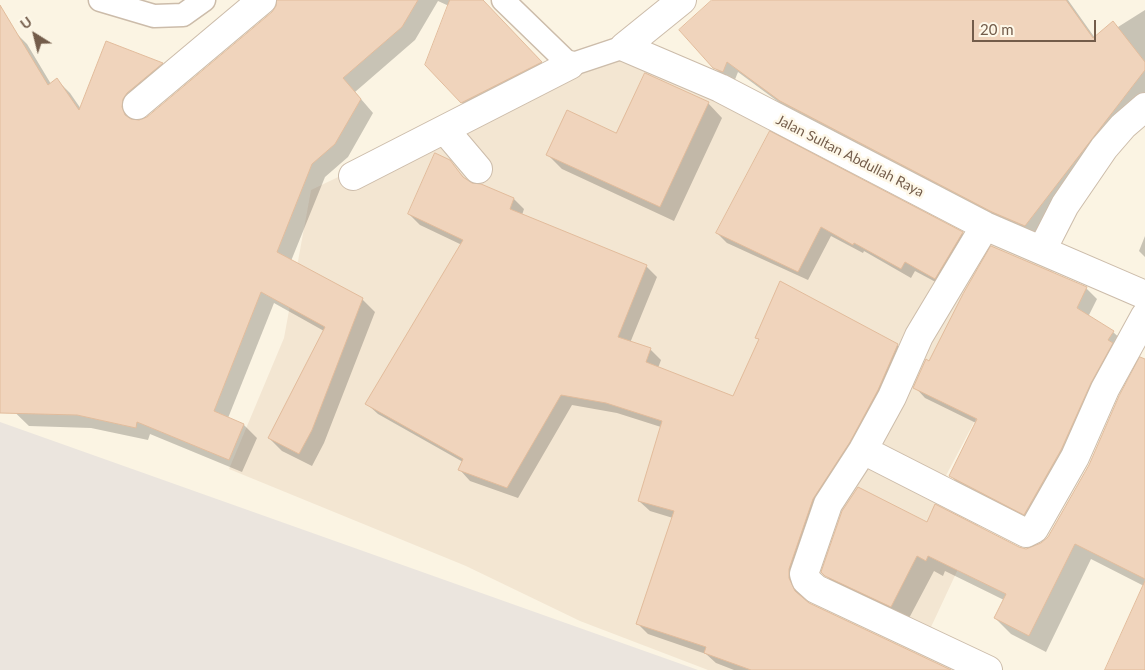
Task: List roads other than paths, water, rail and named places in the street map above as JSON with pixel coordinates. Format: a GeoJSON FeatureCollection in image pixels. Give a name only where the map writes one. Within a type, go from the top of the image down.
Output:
{"type":"FeatureCollection","features":[{"type":"Feature","properties":{"kind":"street"},"geometry":{"type":"LineString","coordinates":[[137,105],[262,0]]}},
{"type":"Feature","properties":{"kind":"street"},"geometry":{"type":"LineString","coordinates":[[624,47],[682,0]]}},
{"type":"Feature","properties":{"kind":"street","name":"Jalan Sultan Abdullah Raya"},"geometry":{"type":"LineString","coordinates":[[624,47],[720,88],[985,226],[1145,295]]}},
{"type":"Feature","properties":{"kind":"street"},"geometry":{"type":"LineString","coordinates":[[353,176],[570,65]]}},
{"type":"Feature","properties":{"kind":"street"},"geometry":{"type":"LineString","coordinates":[[1042,250],[1064,205],[1104,148],[1123,126],[1145,107]]}},
{"type":"Feature","properties":{"kind":"street"},"geometry":{"type":"LineString","coordinates":[[445,130],[478,170]]}},
{"type":"Feature","properties":{"kind":"street"},"geometry":{"type":"LineString","coordinates":[[985,226],[919,336],[892,397],[863,450],[828,504],[804,574],[806,580],[816,589],[988,670]]}},
{"type":"Feature","properties":{"kind":"street"},"geometry":{"type":"LineString","coordinates":[[863,450],[1026,533],[1034,529],[1075,458],[1105,389],[1145,316]]}},
{"type":"Feature","properties":{"kind":"lane"},"geometry":{"type":"LineString","coordinates":[[100,0],[154,16],[183,15],[204,0]]}},
{"type":"Feature","properties":{"kind":"lane"},"geometry":{"type":"LineString","coordinates":[[503,0],[570,65],[624,47]]}}]}
